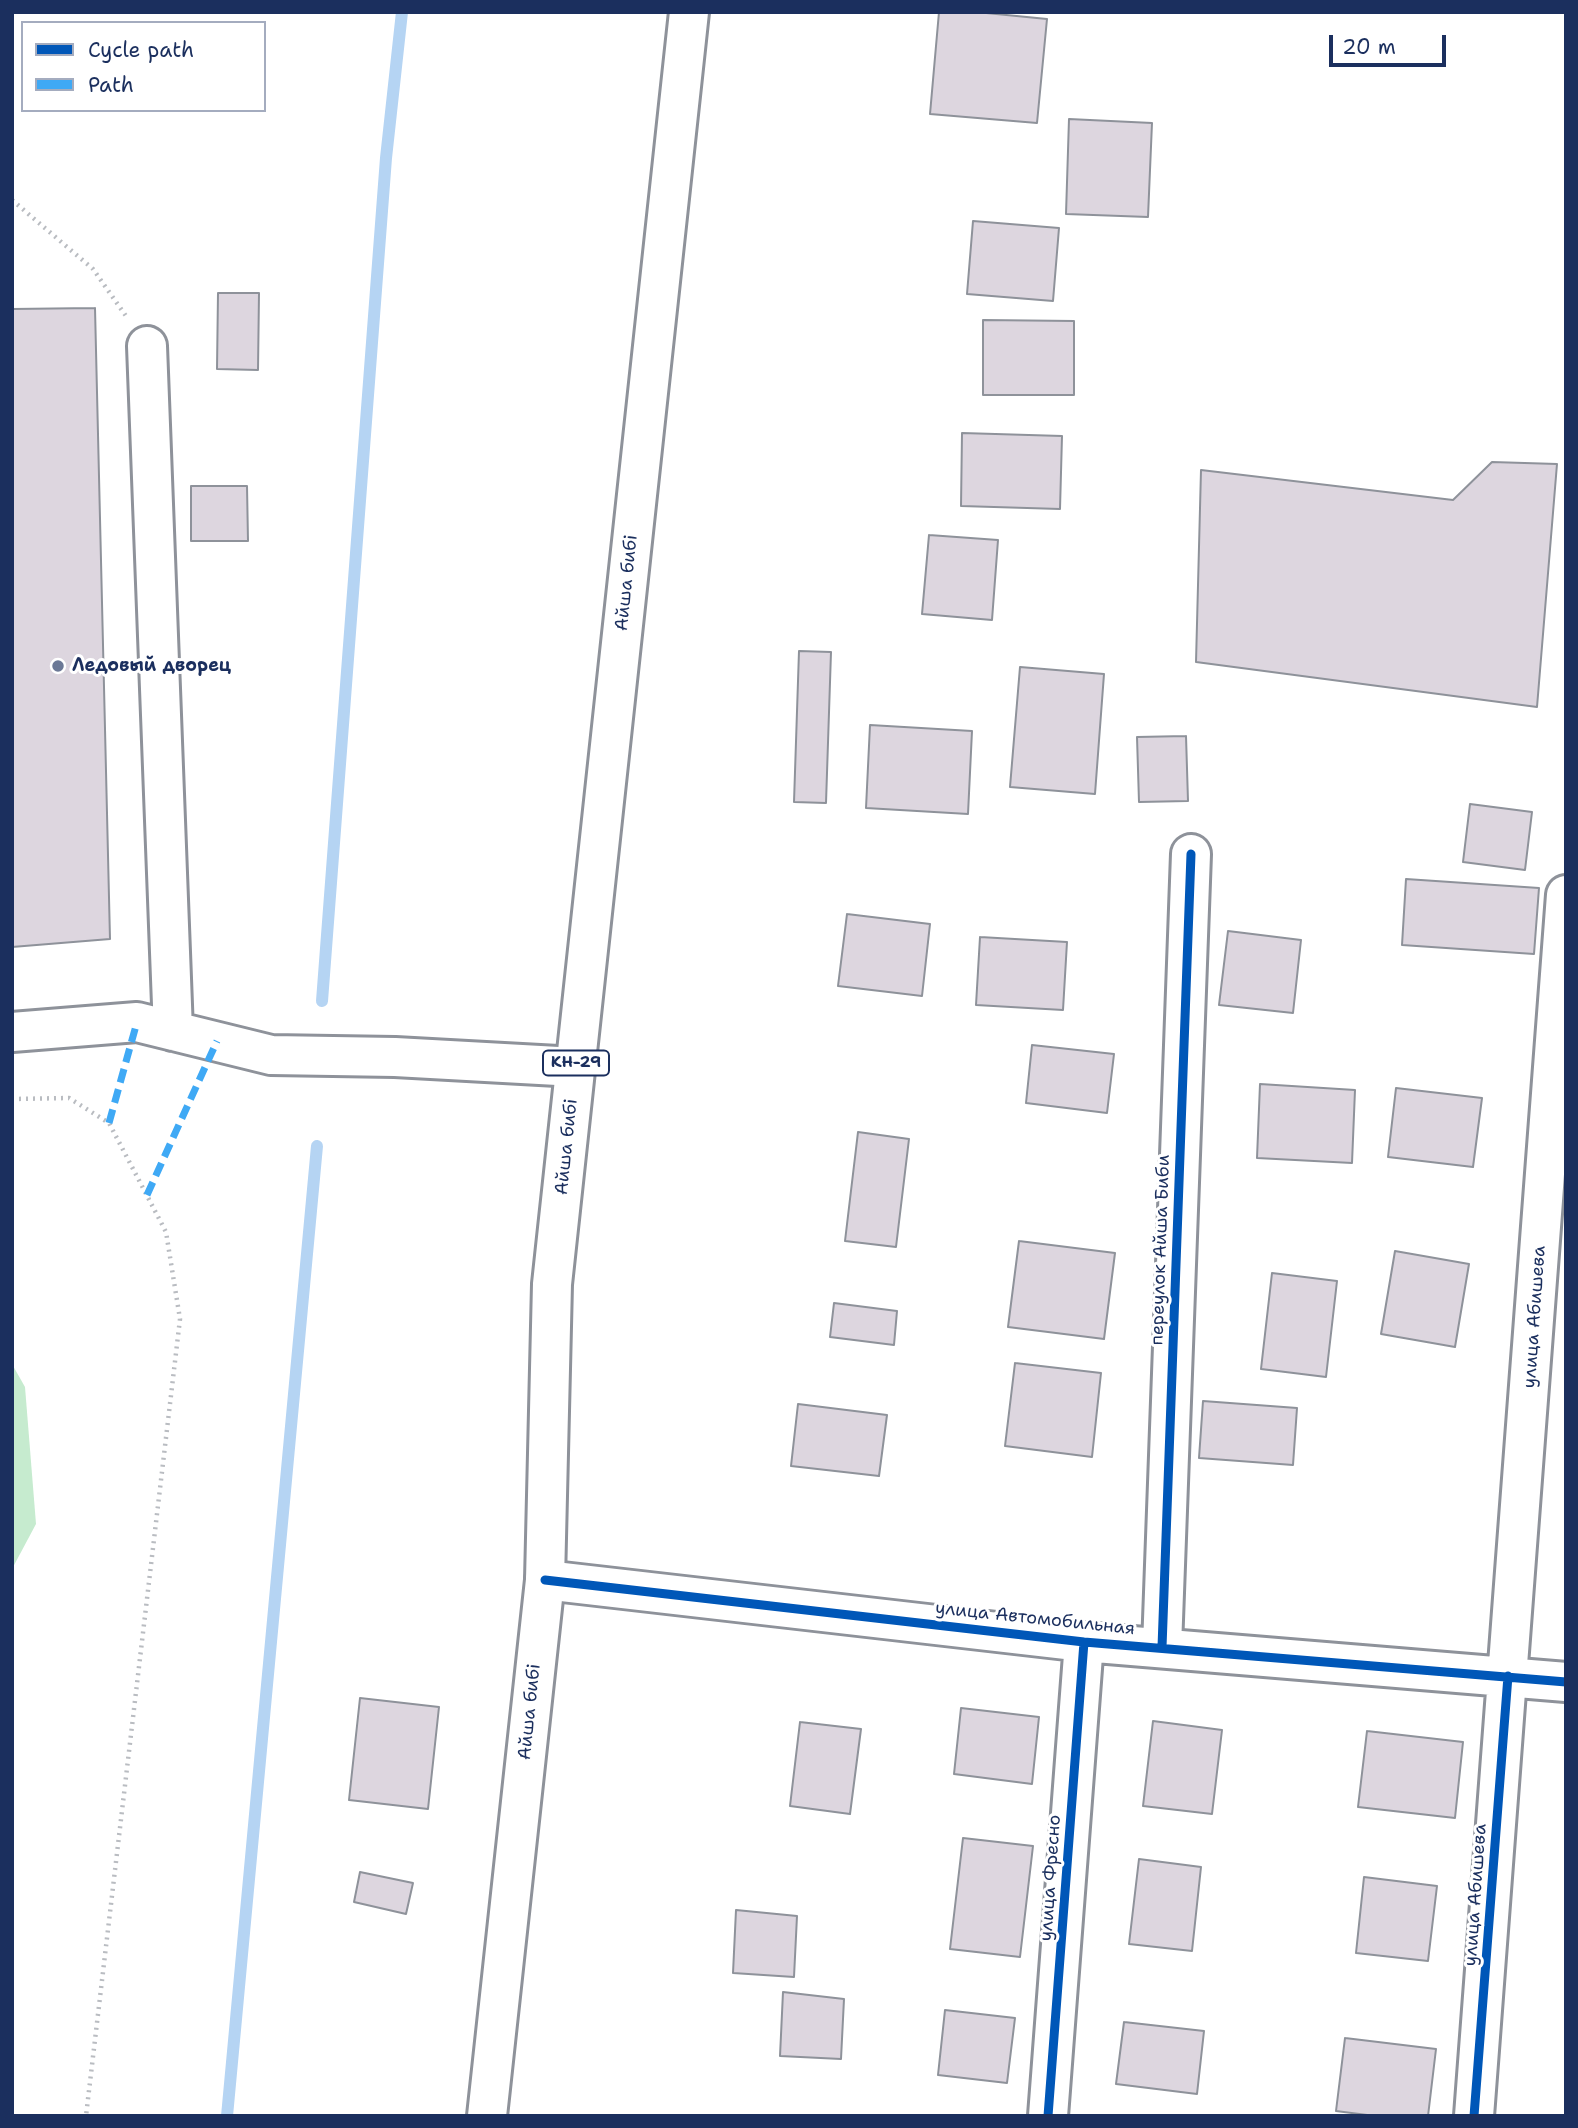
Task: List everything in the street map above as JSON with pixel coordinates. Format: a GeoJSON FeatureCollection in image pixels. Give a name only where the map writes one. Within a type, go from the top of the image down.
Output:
{"type":"FeatureCollection","features":[{"type":"Feature","properties":{"kind":"street","name":"Айша бибі"},"geometry":{"type":"LineString","coordinates":[[487,2116],[545,1580],[552,1284],[689,12]]}},
{"type":"Feature","properties":{"kind":"street"},"geometry":{"type":"LineString","coordinates":[[147,346],[173,1031]]}},
{"type":"Feature","properties":{"kind":"street","name":"переулок Айша Биби"},"geometry":{"type":"LineString","coordinates":[[1162,1647],[1191,854]]}},
{"type":"Feature","properties":{"kind":"street","name":"улица Абишева"},"geometry":{"type":"LineString","coordinates":[[1474,2116],[1566,895]]}},
{"type":"Feature","properties":{"kind":"street"},"geometry":{"type":"LineString","coordinates":[[12,1032],[136,1022],[271,1055],[395,1057],[576,1067]]}},
{"type":"Feature","properties":{"kind":"street","name":"улица Автомобильная"},"geometry":{"type":"LineString","coordinates":[[545,1580],[1084,1642],[1566,1682]]}},
{"type":"Feature","properties":{"kind":"street","name":"улица Фресно"},"geometry":{"type":"LineString","coordinates":[[1048,2116],[1084,1642]]}},
{"type":"Feature","properties":{"kind":"path"},"geometry":{"type":"LineString","coordinates":[[12,201],[93,269],[147,346]]}},
{"type":"Feature","properties":{"kind":"path"},"geometry":{"type":"LineString","coordinates":[[12,1099],[69,1098],[109,1123],[166,1232],[180,1319],[86,2116]]}},
{"type":"Feature","properties":{"kind":"green space"},"geometry":{"type":"Polygon","coordinates":[[[12,1364],[25,1387],[36,1524],[12,1569],[12,1364]]]}},
{"type":"Feature","properties":{"kind":"building"},"geometry":{"type":"Polygon","coordinates":[[[939,12],[976,12],[1047,19],[1037,123],[930,114],[939,12]]]}},
{"type":"Feature","properties":{"kind":"building"},"geometry":{"type":"Polygon","coordinates":[[[1069,119],[1152,123],[1148,217],[1066,214],[1069,119]]]}},
{"type":"Feature","properties":{"kind":"building"},"geometry":{"type":"Polygon","coordinates":[[[973,221],[1059,228],[1053,301],[967,294],[973,221]]]}},
{"type":"Feature","properties":{"kind":"building"},"geometry":{"type":"Polygon","coordinates":[[[218,293],[259,293],[258,370],[217,369],[218,293]]]}},
{"type":"Feature","properties":{"kind":"building","name":"Ледовый дворец"},"geometry":{"type":"Polygon","coordinates":[[[95,308],[110,939],[12,947],[12,309],[95,308]]]}},
{"type":"Feature","properties":{"kind":"building"},"geometry":{"type":"Polygon","coordinates":[[[983,320],[1074,321],[1074,395],[983,395],[983,320]]]}},
{"type":"Feature","properties":{"kind":"building"},"geometry":{"type":"Polygon","coordinates":[[[962,433],[1062,436],[1060,509],[961,506],[962,433]]]}},
{"type":"Feature","properties":{"kind":"building"},"geometry":{"type":"Polygon","coordinates":[[[1492,462],[1557,464],[1537,707],[1196,662],[1201,470],[1453,500],[1492,462]]]}},
{"type":"Feature","properties":{"kind":"building"},"geometry":{"type":"Polygon","coordinates":[[[191,486],[247,486],[248,541],[191,541],[191,486]]]}},
{"type":"Feature","properties":{"kind":"building"},"geometry":{"type":"Polygon","coordinates":[[[929,535],[998,540],[992,620],[922,614],[929,535]]]}},
{"type":"Feature","properties":{"kind":"building"},"geometry":{"type":"Polygon","coordinates":[[[799,651],[831,652],[826,803],[794,802],[799,651]]]}},
{"type":"Feature","properties":{"kind":"building"},"geometry":{"type":"Polygon","coordinates":[[[1020,667],[1104,674],[1095,794],[1010,787],[1020,667]]]}},
{"type":"Feature","properties":{"kind":"building"},"geometry":{"type":"Polygon","coordinates":[[[870,725],[972,731],[968,814],[866,808],[870,725]]]}},
{"type":"Feature","properties":{"kind":"building"},"geometry":{"type":"Polygon","coordinates":[[[1186,736],[1188,801],[1139,802],[1137,737],[1186,736]]]}},
{"type":"Feature","properties":{"kind":"building"},"geometry":{"type":"Polygon","coordinates":[[[1470,804],[1532,812],[1525,870],[1463,862],[1470,804]]]}},
{"type":"Feature","properties":{"kind":"building"},"geometry":{"type":"Polygon","coordinates":[[[1406,879],[1539,888],[1534,954],[1402,945],[1406,879]]]}},
{"type":"Feature","properties":{"kind":"building"},"geometry":{"type":"Polygon","coordinates":[[[847,914],[930,924],[922,996],[838,986],[847,914]]]}},
{"type":"Feature","properties":{"kind":"building"},"geometry":{"type":"Polygon","coordinates":[[[1228,931],[1301,940],[1293,1013],[1219,1005],[1228,931]]]}},
{"type":"Feature","properties":{"kind":"building"},"geometry":{"type":"Polygon","coordinates":[[[980,937],[1067,942],[1063,1010],[976,1005],[980,937]]]}},
{"type":"Feature","properties":{"kind":"building"},"geometry":{"type":"Polygon","coordinates":[[[1032,1045],[1114,1054],[1107,1113],[1026,1103],[1032,1045]]]}},
{"type":"Feature","properties":{"kind":"building"},"geometry":{"type":"Polygon","coordinates":[[[1260,1084],[1355,1090],[1352,1163],[1257,1158],[1260,1084]]]}},
{"type":"Feature","properties":{"kind":"building"},"geometry":{"type":"Polygon","coordinates":[[[1396,1088],[1482,1098],[1473,1167],[1388,1157],[1396,1088]]]}},
{"type":"Feature","properties":{"kind":"building"},"geometry":{"type":"Polygon","coordinates":[[[858,1132],[909,1139],[896,1247],[845,1241],[858,1132]]]}},
{"type":"Feature","properties":{"kind":"building"},"geometry":{"type":"Polygon","coordinates":[[[1019,1241],[1115,1253],[1104,1339],[1008,1327],[1019,1241]]]}},
{"type":"Feature","properties":{"kind":"building"},"geometry":{"type":"Polygon","coordinates":[[[1395,1251],[1469,1264],[1455,1347],[1381,1334],[1395,1251]]]}},
{"type":"Feature","properties":{"kind":"building"},"geometry":{"type":"Polygon","coordinates":[[[1272,1273],[1337,1281],[1326,1377],[1261,1369],[1272,1273]]]}},
{"type":"Feature","properties":{"kind":"building"},"geometry":{"type":"Polygon","coordinates":[[[834,1303],[897,1311],[894,1345],[830,1337],[834,1303]]]}},
{"type":"Feature","properties":{"kind":"building"},"geometry":{"type":"Polygon","coordinates":[[[1015,1363],[1101,1373],[1092,1457],[1005,1446],[1015,1363]]]}},
{"type":"Feature","properties":{"kind":"building"},"geometry":{"type":"Polygon","coordinates":[[[1203,1401],[1297,1408],[1293,1465],[1199,1458],[1203,1401]]]}},
{"type":"Feature","properties":{"kind":"building"},"geometry":{"type":"Polygon","coordinates":[[[798,1404],[887,1415],[879,1476],[791,1466],[798,1404]]]}},
{"type":"Feature","properties":{"kind":"building"},"geometry":{"type":"Polygon","coordinates":[[[360,1698],[439,1707],[428,1809],[349,1800],[360,1698]]]}},
{"type":"Feature","properties":{"kind":"building"},"geometry":{"type":"Polygon","coordinates":[[[961,1708],[1039,1717],[1032,1784],[954,1774],[961,1708]]]}},
{"type":"Feature","properties":{"kind":"building"},"geometry":{"type":"Polygon","coordinates":[[[1153,1721],[1222,1730],[1212,1814],[1143,1806],[1153,1721]]]}},
{"type":"Feature","properties":{"kind":"building"},"geometry":{"type":"Polygon","coordinates":[[[800,1722],[861,1729],[850,1814],[790,1806],[800,1722]]]}},
{"type":"Feature","properties":{"kind":"building"},"geometry":{"type":"Polygon","coordinates":[[[1367,1731],[1463,1742],[1455,1818],[1358,1807],[1367,1731]]]}},
{"type":"Feature","properties":{"kind":"building"},"geometry":{"type":"Polygon","coordinates":[[[963,1838],[1033,1846],[1020,1957],[950,1949],[963,1838]]]}},
{"type":"Feature","properties":{"kind":"building"},"geometry":{"type":"Polygon","coordinates":[[[1139,1859],[1201,1867],[1192,1951],[1129,1944],[1139,1859]]]}},
{"type":"Feature","properties":{"kind":"building"},"geometry":{"type":"Polygon","coordinates":[[[360,1872],[413,1883],[406,1914],[354,1902],[360,1872]]]}},
{"type":"Feature","properties":{"kind":"building"},"geometry":{"type":"Polygon","coordinates":[[[1364,1877],[1437,1886],[1428,1961],[1356,1953],[1364,1877]]]}},
{"type":"Feature","properties":{"kind":"building"},"geometry":{"type":"Polygon","coordinates":[[[736,1910],[797,1916],[794,1977],[733,1973],[736,1910]]]}},
{"type":"Feature","properties":{"kind":"building"},"geometry":{"type":"Polygon","coordinates":[[[783,1992],[844,1999],[841,2059],[780,2056],[783,1992]]]}},
{"type":"Feature","properties":{"kind":"building"},"geometry":{"type":"Polygon","coordinates":[[[945,2010],[1015,2018],[1007,2083],[938,2075],[945,2010]]]}},
{"type":"Feature","properties":{"kind":"building"},"geometry":{"type":"Polygon","coordinates":[[[1124,2022],[1204,2031],[1197,2094],[1116,2084],[1124,2022]]]}},
{"type":"Feature","properties":{"kind":"building"},"geometry":{"type":"Polygon","coordinates":[[[1345,2038],[1436,2049],[1428,2116],[1375,2116],[1336,2111],[1345,2038]]]}},
{"type":"Feature","properties":{"kind":"waterway"},"geometry":{"type":"LineString","coordinates":[[322,1001],[386,158],[402,12]]}},
{"type":"Feature","properties":{"kind":"waterway"},"geometry":{"type":"LineString","coordinates":[[227,2116],[317,1146]]}},
{"type":"Feature","properties":{"kind":"marked path"},"geometry":{"type":"LineString","coordinates":[[109,1123],[137,1022]]}},
{"type":"Feature","properties":{"kind":"marked path"},"geometry":{"type":"LineString","coordinates":[[147,1195],[217,1041]]}},
{"type":"Feature","properties":{"kind":"cycle path"},"geometry":{"type":"LineString","coordinates":[[1162,1647],[1191,854]]}},
{"type":"Feature","properties":{"kind":"cycle path"},"geometry":{"type":"LineString","coordinates":[[545,1580],[1084,1642],[1566,1682]]}},
{"type":"Feature","properties":{"kind":"cycle path"},"geometry":{"type":"LineString","coordinates":[[1048,2116],[1084,1642]]}},
{"type":"Feature","properties":{"kind":"cycle path"},"geometry":{"type":"LineString","coordinates":[[1474,2116],[1508,1676]]}},
{"type":"Feature","properties":{"kind":"place","name":"Ледовый дворец"},"geometry":{"type":"Point","coordinates":[58,666]}}]}
